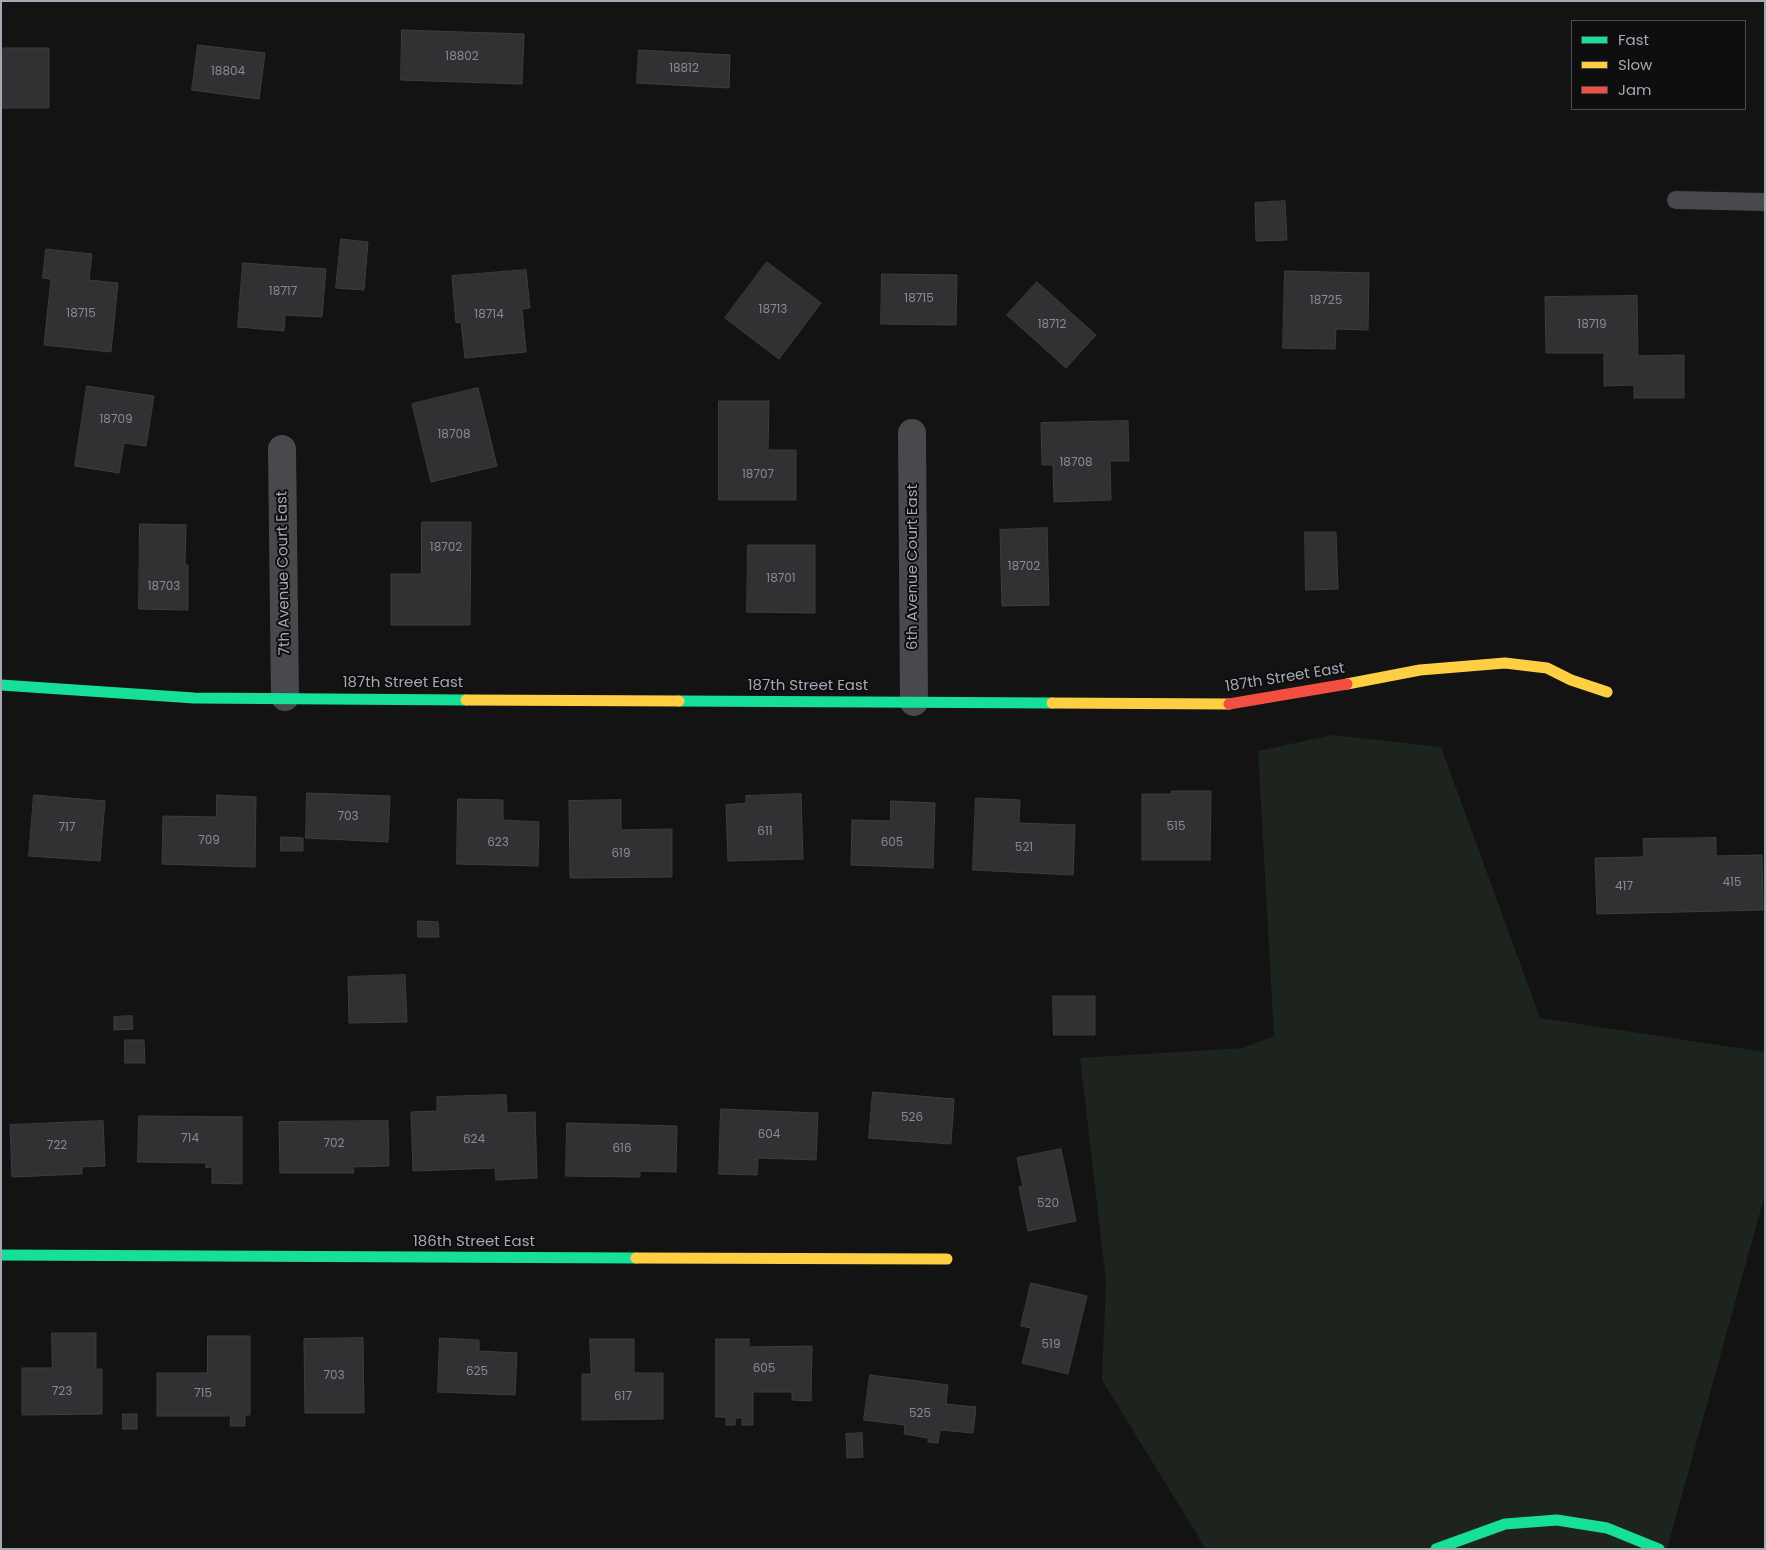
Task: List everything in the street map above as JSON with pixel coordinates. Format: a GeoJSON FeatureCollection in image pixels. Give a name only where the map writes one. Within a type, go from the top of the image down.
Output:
{"type":"FeatureCollection","features":[{"type":"Feature","properties":{"kind":"street","name":"6th Avenue Court East"},"geometry":{"type":"LineString","coordinates":[[912,433],[914,702]]}},
{"type":"Feature","properties":{"kind":"street","name":"7th Avenue Court East"},"geometry":{"type":"LineString","coordinates":[[282,449],[285,697]]}},
{"type":"Feature","properties":{"kind":"street","name":"187th Street East"},"geometry":{"type":"LineString","coordinates":[[1,685],[194,698],[285,697],[1237,704],[1420,670],[1505,663],[1547,668],[1570,680],[1607,692]]}},
{"type":"Feature","properties":{"kind":"street","name":"186th Street East"},"geometry":{"type":"LineString","coordinates":[[1,1255],[947,1259]]}},
{"type":"Feature","properties":{"kind":"street"},"geometry":{"type":"LineString","coordinates":[[1436,1549],[1505,1524],[1556,1520],[1607,1528],[1659,1549]]}},
{"type":"Feature","properties":{"kind":"lane"},"geometry":{"type":"LineString","coordinates":[[1676,200],[1765,202]]}},
{"type":"Feature","properties":{"kind":"shaded area"},"geometry":{"type":"Polygon","coordinates":[[[1333,735],[1441,747],[1540,1018],[1765,1052],[1765,1194],[1667,1549],[1206,1549],[1102,1380],[1106,1281],[1080,1058],[1243,1048],[1274,1036],[1258,751],[1333,735]]]}},
{"type":"Feature","properties":{"kind":"building"},"geometry":{"type":"Polygon","coordinates":[[[402,30],[524,34],[522,84],[401,80],[402,30]]]}},
{"type":"Feature","properties":{"kind":"building"},"geometry":{"type":"Polygon","coordinates":[[[198,45],[265,53],[259,99],[192,90],[198,45]]]}},
{"type":"Feature","properties":{"kind":"building"},"geometry":{"type":"Polygon","coordinates":[[[1,48],[49,48],[49,108],[1,108],[1,48]]]}},
{"type":"Feature","properties":{"kind":"building"},"geometry":{"type":"Polygon","coordinates":[[[639,50],[730,55],[729,88],[637,83],[639,50]]]}},
{"type":"Feature","properties":{"kind":"building"},"geometry":{"type":"Polygon","coordinates":[[[1285,201],[1287,240],[1256,241],[1255,203],[1285,201]]]}},
{"type":"Feature","properties":{"kind":"building"},"geometry":{"type":"Polygon","coordinates":[[[341,239],[368,242],[364,290],[336,288],[341,239]]]}},
{"type":"Feature","properties":{"kind":"building"},"geometry":{"type":"Polygon","coordinates":[[[46,249],[92,254],[89,280],[118,283],[111,352],[44,345],[51,279],[43,278],[46,249]]]}},
{"type":"Feature","properties":{"kind":"building"},"geometry":{"type":"Polygon","coordinates":[[[767,262],[821,303],[779,359],[725,318],[767,262]]]}},
{"type":"Feature","properties":{"kind":"building"},"geometry":{"type":"Polygon","coordinates":[[[243,263],[326,269],[322,317],[285,315],[284,331],[238,327],[243,263]]]}},
{"type":"Feature","properties":{"kind":"building"},"geometry":{"type":"Polygon","coordinates":[[[526,270],[530,308],[522,309],[526,352],[465,358],[461,322],[456,323],[452,276],[526,270]]]}},
{"type":"Feature","properties":{"kind":"building"},"geometry":{"type":"Polygon","coordinates":[[[1285,271],[1369,273],[1368,330],[1336,329],[1335,349],[1283,348],[1285,271]]]}},
{"type":"Feature","properties":{"kind":"building"},"geometry":{"type":"Polygon","coordinates":[[[882,274],[957,275],[956,325],[881,324],[882,274]]]}},
{"type":"Feature","properties":{"kind":"building"},"geometry":{"type":"Polygon","coordinates":[[[1037,282],[1096,335],[1066,368],[1007,315],[1037,282]]]}},
{"type":"Feature","properties":{"kind":"building"},"geometry":{"type":"Polygon","coordinates":[[[1637,296],[1638,356],[1684,355],[1684,398],[1634,398],[1634,385],[1604,386],[1604,353],[1546,353],[1545,297],[1637,296]]]}},
{"type":"Feature","properties":{"kind":"building"},"geometry":{"type":"Polygon","coordinates":[[[87,386],[154,396],[146,446],[124,443],[119,473],[75,466],[87,386]]]}},
{"type":"Feature","properties":{"kind":"building"},"geometry":{"type":"Polygon","coordinates":[[[478,388],[497,466],[431,482],[412,404],[478,388]]]}},
{"type":"Feature","properties":{"kind":"building"},"geometry":{"type":"Polygon","coordinates":[[[719,401],[769,401],[768,450],[796,450],[796,500],[719,500],[719,401]]]}},
{"type":"Feature","properties":{"kind":"building"},"geometry":{"type":"Polygon","coordinates":[[[1128,421],[1129,461],[1110,461],[1111,500],[1054,502],[1053,465],[1042,465],[1041,423],[1128,421]]]}},
{"type":"Feature","properties":{"kind":"building"},"geometry":{"type":"Polygon","coordinates":[[[422,522],[471,522],[470,625],[391,625],[391,574],[421,574],[422,522]]]}},
{"type":"Feature","properties":{"kind":"building"},"geometry":{"type":"Polygon","coordinates":[[[140,524],[186,525],[185,565],[188,565],[188,610],[139,609],[140,524]]]}},
{"type":"Feature","properties":{"kind":"building"},"geometry":{"type":"Polygon","coordinates":[[[1047,528],[1049,605],[1002,606],[1000,530],[1047,528]]]}},
{"type":"Feature","properties":{"kind":"building"},"geometry":{"type":"Polygon","coordinates":[[[1305,532],[1336,532],[1338,589],[1306,590],[1305,532]]]}},
{"type":"Feature","properties":{"kind":"building"},"geometry":{"type":"Polygon","coordinates":[[[748,545],[815,545],[815,613],[747,612],[748,545]]]}},
{"type":"Feature","properties":{"kind":"building"},"geometry":{"type":"Polygon","coordinates":[[[1172,791],[1211,791],[1210,860],[1142,860],[1142,794],[1171,794],[1172,791]]]}},
{"type":"Feature","properties":{"kind":"building"},"geometry":{"type":"Polygon","coordinates":[[[307,793],[390,796],[388,842],[306,838],[307,793]]]}},
{"type":"Feature","properties":{"kind":"building"},"geometry":{"type":"Polygon","coordinates":[[[801,794],[803,859],[728,861],[726,805],[746,803],[746,796],[801,794]]]}},
{"type":"Feature","properties":{"kind":"building"},"geometry":{"type":"Polygon","coordinates":[[[34,795],[105,801],[100,861],[29,856],[34,795]]]}},
{"type":"Feature","properties":{"kind":"building"},"geometry":{"type":"Polygon","coordinates":[[[217,795],[256,797],[255,867],[162,864],[163,816],[216,817],[217,795]]]}},
{"type":"Feature","properties":{"kind":"building"},"geometry":{"type":"Polygon","coordinates":[[[976,798],[1020,800],[1019,823],[1075,825],[1073,875],[973,870],[976,798]]]}},
{"type":"Feature","properties":{"kind":"building"},"geometry":{"type":"Polygon","coordinates":[[[458,799],[503,800],[503,820],[539,822],[538,866],[457,864],[458,799]]]}},
{"type":"Feature","properties":{"kind":"building"},"geometry":{"type":"Polygon","coordinates":[[[621,800],[621,830],[672,829],[672,877],[570,878],[569,801],[621,800]]]}},
{"type":"Feature","properties":{"kind":"building"},"geometry":{"type":"Polygon","coordinates":[[[891,801],[935,803],[933,868],[851,865],[852,820],[890,821],[891,801]]]}},
{"type":"Feature","properties":{"kind":"building"},"geometry":{"type":"Polygon","coordinates":[[[281,837],[303,838],[303,851],[281,851],[281,837]]]}},
{"type":"Feature","properties":{"kind":"building"},"geometry":{"type":"Polygon","coordinates":[[[1716,838],[1716,856],[1762,855],[1763,910],[1597,914],[1595,858],[1644,857],[1643,839],[1716,838]]]}},
{"type":"Feature","properties":{"kind":"building"},"geometry":{"type":"Polygon","coordinates":[[[418,921],[438,922],[439,937],[418,937],[418,921]]]}},
{"type":"Feature","properties":{"kind":"building"},"geometry":{"type":"Polygon","coordinates":[[[405,975],[407,1022],[349,1023],[348,977],[405,975]]]}},
{"type":"Feature","properties":{"kind":"building"},"geometry":{"type":"Polygon","coordinates":[[[1053,996],[1095,996],[1095,1035],[1054,1035],[1053,996]]]}},
{"type":"Feature","properties":{"kind":"building"},"geometry":{"type":"Polygon","coordinates":[[[132,1016],[133,1029],[114,1030],[114,1017],[132,1016]]]}},
{"type":"Feature","properties":{"kind":"building"},"geometry":{"type":"Polygon","coordinates":[[[125,1040],[144,1040],[145,1063],[125,1063],[125,1040]]]}},
{"type":"Feature","properties":{"kind":"building"},"geometry":{"type":"Polygon","coordinates":[[[873,1092],[954,1099],[951,1144],[869,1138],[873,1092]]]}},
{"type":"Feature","properties":{"kind":"building"},"geometry":{"type":"Polygon","coordinates":[[[506,1095],[507,1113],[535,1112],[537,1178],[496,1180],[495,1168],[413,1171],[411,1112],[437,1111],[437,1097],[506,1095]]]}},
{"type":"Feature","properties":{"kind":"building"},"geometry":{"type":"Polygon","coordinates":[[[721,1109],[818,1113],[816,1160],[758,1158],[757,1175],[719,1174],[721,1109]]]}},
{"type":"Feature","properties":{"kind":"building"},"geometry":{"type":"Polygon","coordinates":[[[139,1116],[242,1117],[242,1184],[212,1183],[212,1167],[206,1168],[206,1163],[138,1162],[139,1116]]]}},
{"type":"Feature","properties":{"kind":"building"},"geometry":{"type":"Polygon","coordinates":[[[103,1121],[105,1166],[82,1167],[82,1174],[12,1177],[10,1125],[103,1121]]]}},
{"type":"Feature","properties":{"kind":"building"},"geometry":{"type":"Polygon","coordinates":[[[388,1121],[389,1166],[353,1167],[354,1173],[280,1173],[279,1122],[388,1121]]]}},
{"type":"Feature","properties":{"kind":"building"},"geometry":{"type":"Polygon","coordinates":[[[567,1123],[677,1126],[676,1172],[640,1171],[640,1177],[566,1176],[567,1123]]]}},
{"type":"Feature","properties":{"kind":"building"},"geometry":{"type":"Polygon","coordinates":[[[1061,1149],[1076,1221],[1028,1231],[1019,1187],[1023,1186],[1017,1158],[1061,1149]]]}},
{"type":"Feature","properties":{"kind":"building"},"geometry":{"type":"Polygon","coordinates":[[[1031,1283],[1087,1296],[1068,1374],[1022,1363],[1031,1328],[1021,1326],[1031,1283]]]}},
{"type":"Feature","properties":{"kind":"building"},"geometry":{"type":"Polygon","coordinates":[[[52,1333],[96,1333],[96,1369],[102,1369],[102,1414],[22,1415],[22,1368],[52,1368],[52,1333]]]}},
{"type":"Feature","properties":{"kind":"building"},"geometry":{"type":"Polygon","coordinates":[[[208,1336],[250,1336],[250,1415],[245,1415],[245,1426],[230,1426],[231,1416],[157,1416],[157,1373],[207,1373],[208,1336]]]}},
{"type":"Feature","properties":{"kind":"building"},"geometry":{"type":"Polygon","coordinates":[[[363,1338],[364,1413],[305,1413],[304,1339],[363,1338]]]}},
{"type":"Feature","properties":{"kind":"building"},"geometry":{"type":"Polygon","coordinates":[[[440,1338],[479,1340],[479,1351],[517,1353],[515,1395],[438,1392],[440,1338]]]}},
{"type":"Feature","properties":{"kind":"building"},"geometry":{"type":"Polygon","coordinates":[[[590,1339],[634,1339],[634,1373],[663,1373],[663,1419],[582,1420],[582,1374],[591,1374],[590,1339]]]}},
{"type":"Feature","properties":{"kind":"building"},"geometry":{"type":"Polygon","coordinates":[[[716,1339],[749,1339],[749,1347],[812,1346],[811,1401],[792,1400],[792,1392],[753,1392],[753,1425],[742,1425],[742,1418],[735,1418],[735,1425],[726,1425],[726,1417],[716,1417],[716,1339]]]}},
{"type":"Feature","properties":{"kind":"building"},"geometry":{"type":"Polygon","coordinates":[[[870,1375],[948,1385],[946,1404],[976,1407],[973,1433],[940,1430],[938,1443],[928,1442],[928,1438],[904,1434],[905,1425],[864,1420],[870,1375]]]}},
{"type":"Feature","properties":{"kind":"building"},"geometry":{"type":"Polygon","coordinates":[[[123,1414],[137,1414],[137,1429],[123,1429],[123,1414]]]}},
{"type":"Feature","properties":{"kind":"building"},"geometry":{"type":"Polygon","coordinates":[[[862,1433],[863,1457],[847,1458],[846,1434],[862,1433]]]}},
{"type":"Feature","properties":{"kind":"traffic: fast"},"geometry":{"type":"LineString","coordinates":[[1,685],[194,698],[466,700]]}},
{"type":"Feature","properties":{"kind":"traffic: fast"},"geometry":{"type":"LineString","coordinates":[[679,701],[1052,703]]}},
{"type":"Feature","properties":{"kind":"traffic: fast"},"geometry":{"type":"LineString","coordinates":[[1,1255],[636,1258]]}},
{"type":"Feature","properties":{"kind":"traffic: fast"},"geometry":{"type":"LineString","coordinates":[[1436,1549],[1505,1524],[1557,1520],[1607,1528],[1659,1549]]}},
{"type":"Feature","properties":{"kind":"traffic: slow"},"geometry":{"type":"LineString","coordinates":[[1347,684],[1420,670],[1505,663],[1547,668],[1571,680],[1607,692]]}},
{"type":"Feature","properties":{"kind":"traffic: slow"},"geometry":{"type":"LineString","coordinates":[[466,700],[679,701]]}},
{"type":"Feature","properties":{"kind":"traffic: slow"},"geometry":{"type":"LineString","coordinates":[[1052,703],[1229,704]]}},
{"type":"Feature","properties":{"kind":"traffic: slow"},"geometry":{"type":"LineString","coordinates":[[636,1258],[947,1259]]}},
{"type":"Feature","properties":{"kind":"traffic: jam"},"geometry":{"type":"LineString","coordinates":[[1229,704],[1347,684]]}}]}
